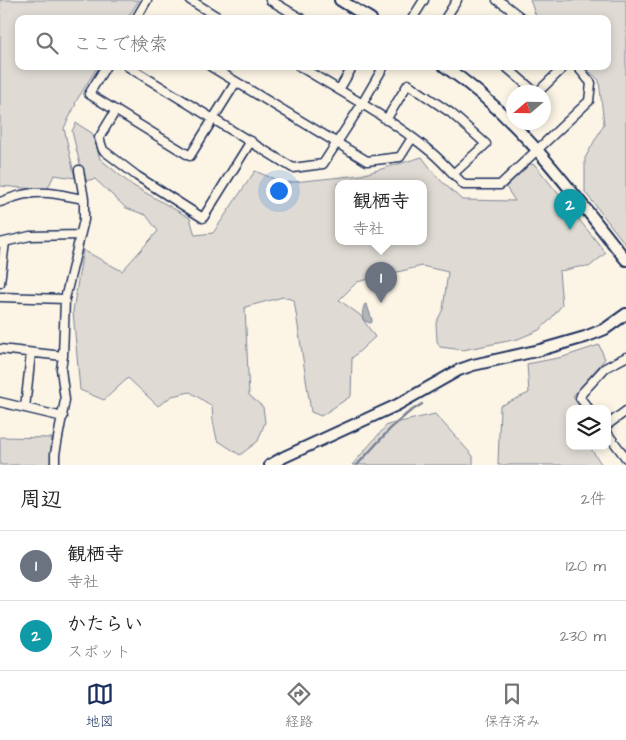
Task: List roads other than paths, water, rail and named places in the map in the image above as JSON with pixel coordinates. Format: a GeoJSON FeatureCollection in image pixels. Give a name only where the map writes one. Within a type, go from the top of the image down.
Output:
{"type":"FeatureCollection","features":[{"type":"Feature","properties":{"kind":"street"},"geometry":{"type":"LineString","coordinates":[[138,15],[147,0]]}},
{"type":"Feature","properties":{"kind":"street"},"geometry":{"type":"LineString","coordinates":[[190,0],[214,15]]}},
{"type":"Feature","properties":{"kind":"street"},"geometry":{"type":"LineString","coordinates":[[270,0],[295,15]]}},
{"type":"Feature","properties":{"kind":"street"},"geometry":{"type":"LineString","coordinates":[[340,0],[364,15]]}},
{"type":"Feature","properties":{"kind":"street"},"geometry":{"type":"LineString","coordinates":[[415,15],[424,0]]}},
{"type":"Feature","properties":{"kind":"street"},"geometry":{"type":"LineString","coordinates":[[448,15],[457,0]]}},
{"type":"Feature","properties":{"kind":"street"},"geometry":{"type":"LineString","coordinates":[[497,0],[507,2],[519,15]]}},
{"type":"Feature","properties":{"kind":"street"},"geometry":{"type":"LineString","coordinates":[[104,70],[89,94],[190,156],[236,82]]}},
{"type":"Feature","properties":{"kind":"street"},"geometry":{"type":"LineString","coordinates":[[133,70],[293,168],[323,164],[382,70]]}},
{"type":"Feature","properties":{"kind":"street"},"geometry":{"type":"LineString","coordinates":[[216,70],[367,162],[400,158],[412,138]]}},
{"type":"Feature","properties":{"kind":"street"},"geometry":{"type":"LineString","coordinates":[[306,70],[362,104],[412,138],[433,154],[464,186],[500,185],[589,101],[591,83],[580,70]]}},
{"type":"Feature","properties":{"kind":"street"},"geometry":{"type":"LineString","coordinates":[[339,90],[351,70]]}},
{"type":"Feature","properties":{"kind":"street"},"geometry":{"type":"LineString","coordinates":[[450,70],[463,79],[500,112],[538,151],[626,260]]}},
{"type":"Feature","properties":{"kind":"street"},"geometry":{"type":"LineString","coordinates":[[510,70],[528,85]]}},
{"type":"Feature","properties":{"kind":"street"},"geometry":{"type":"LineString","coordinates":[[544,85],[561,70]]}},
{"type":"Feature","properties":{"kind":"street"},"geometry":{"type":"LineString","coordinates":[[386,120],[408,84],[451,113],[486,144],[453,174]]}},
{"type":"Feature","properties":{"kind":"street"},"geometry":{"type":"LineString","coordinates":[[116,110],[99,138],[103,150],[137,176],[203,218],[251,141]]}},
{"type":"Feature","properties":{"kind":"street"},"geometry":{"type":"LineString","coordinates":[[55,465],[55,454],[65,400],[62,370],[65,299],[84,220],[84,200],[79,170]]}},
{"type":"Feature","properties":{"kind":"street"},"geometry":{"type":"LineString","coordinates":[[0,202],[27,194],[41,193],[55,193],[84,200]]}},
{"type":"Feature","properties":{"kind":"street"},"geometry":{"type":"LineString","coordinates":[[0,284],[3,243],[30,236],[80,235]]}},
{"type":"Feature","properties":{"kind":"street"},"geometry":{"type":"LineString","coordinates":[[0,297],[65,299]]}},
{"type":"Feature","properties":{"kind":"street"},"geometry":{"type":"LineString","coordinates":[[270,465],[397,405],[458,370],[585,338],[605,329],[626,314]]}},
{"type":"Feature","properties":{"kind":"street"},"geometry":{"type":"LineString","coordinates":[[0,349],[64,356]]}},
{"type":"Feature","properties":{"kind":"street"},"geometry":{"type":"LineString","coordinates":[[25,408],[31,353]]}},
{"type":"Feature","properties":{"kind":"street"},"geometry":{"type":"LineString","coordinates":[[586,405],[580,398],[582,393],[605,368],[626,357]]}},
{"type":"Feature","properties":{"kind":"street"},"geometry":{"type":"LineString","coordinates":[[0,402],[62,416]]}},
{"type":"Feature","properties":{"kind":"street"},"geometry":{"type":"LineString","coordinates":[[611,422],[626,411]]}},
{"type":"Feature","properties":{"kind":"street"},"geometry":{"type":"LineString","coordinates":[[611,438],[626,458]]}},
{"type":"Feature","properties":{"kind":"waterway"},"geometry":{"type":"LineString","coordinates":[[357,465],[391,428],[422,404]]}},
{"type":"Feature","properties":{"kind":"place","name":"かたらい"},"geometry":{"type":"Point","coordinates":[570,230]}},
{"type":"Feature","properties":{"kind":"place","name":"観栖寺"},"geometry":{"type":"Point","coordinates":[381,303]}}]}
